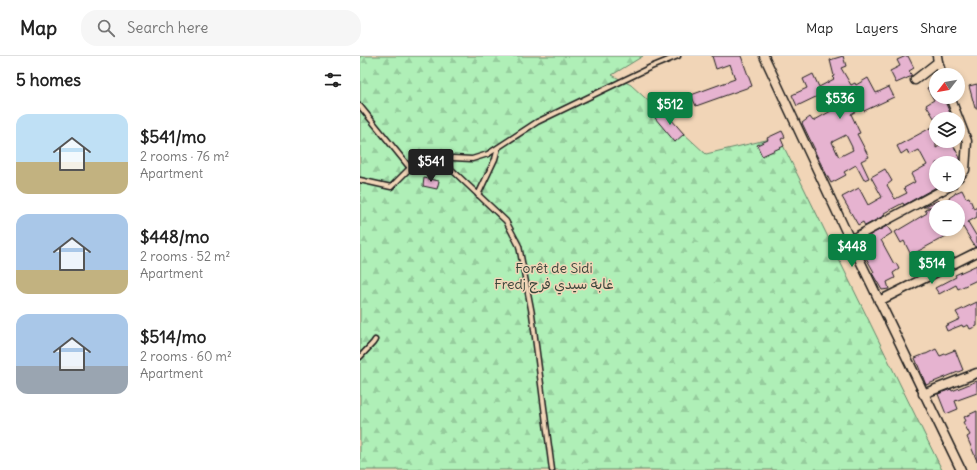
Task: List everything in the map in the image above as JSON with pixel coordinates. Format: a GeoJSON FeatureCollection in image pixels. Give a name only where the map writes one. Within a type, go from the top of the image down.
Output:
{"type":"FeatureCollection","features":[{"type":"Feature","properties":{"kind":"street"},"geometry":{"type":"LineString","coordinates":[[764,56],[923,394],[961,470]]}},
{"type":"Feature","properties":{"kind":"street"},"geometry":{"type":"LineString","coordinates":[[915,80],[938,59]]}},
{"type":"Feature","properties":{"kind":"street"},"geometry":{"type":"LineString","coordinates":[[953,104],[967,141],[965,170]]}},
{"type":"Feature","properties":{"kind":"street"},"geometry":{"type":"LineString","coordinates":[[850,240],[939,192]]}},
{"type":"Feature","properties":{"kind":"street"},"geometry":{"type":"LineString","coordinates":[[879,301],[977,252]]}},
{"type":"Feature","properties":{"kind":"street"},"geometry":{"type":"LineString","coordinates":[[923,394],[977,373]]}},
{"type":"Feature","properties":{"kind":"lane"},"geometry":{"type":"LineString","coordinates":[[453,158],[472,159],[488,154],[537,122],[651,67],[678,56]]}},
{"type":"Feature","properties":{"kind":"lane"},"geometry":{"type":"LineString","coordinates":[[360,106],[410,168]]}},
{"type":"Feature","properties":{"kind":"lane"},"geometry":{"type":"LineString","coordinates":[[478,195],[495,159],[498,148]]}},
{"type":"Feature","properties":{"kind":"lane"},"geometry":{"type":"LineString","coordinates":[[360,180],[391,187],[410,168],[451,169],[506,221],[519,246],[532,314],[552,470]]}},
{"type":"Feature","properties":{"kind":"lane"},"geometry":{"type":"LineString","coordinates":[[360,357],[375,340]]}},
{"type":"Feature","properties":{"kind":"green space","name":"Forêt de Sidi Fredj غابة سيدي فرج"},"geometry":{"type":"Polygon","coordinates":[[[360,56],[643,56],[612,75],[631,85],[706,154],[779,137],[942,470],[360,470],[360,56]]]}},
{"type":"Feature","properties":{"kind":"building"},"geometry":{"type":"Polygon","coordinates":[[[712,56],[741,56],[752,86],[696,106],[691,95],[735,79],[730,64],[716,69],[712,56]]]}},
{"type":"Feature","properties":{"kind":"building"},"geometry":{"type":"Polygon","coordinates":[[[843,56],[846,66],[841,68],[851,85],[855,83],[856,85],[868,78],[876,93],[889,87],[894,97],[864,111],[862,108],[851,114],[860,133],[857,134],[869,157],[861,161],[869,178],[864,180],[856,165],[844,172],[846,175],[831,183],[802,123],[810,117],[813,121],[831,111],[822,94],[797,106],[792,95],[807,88],[803,79],[813,74],[819,87],[834,79],[832,77],[834,76],[830,60],[843,56]],[[846,135],[832,142],[839,157],[853,150],[846,135]]]}},
{"type":"Feature","properties":{"kind":"building"},"geometry":{"type":"Polygon","coordinates":[[[908,56],[914,68],[909,71],[912,76],[896,83],[890,71],[900,66],[897,60],[908,56]]]}},
{"type":"Feature","properties":{"kind":"building"},"geometry":{"type":"Polygon","coordinates":[[[977,84],[977,108],[975,108],[969,86],[977,84]]]}},
{"type":"Feature","properties":{"kind":"building"},"geometry":{"type":"Polygon","coordinates":[[[929,103],[946,104],[950,112],[930,112],[926,105],[929,103]]]}},
{"type":"Feature","properties":{"kind":"building"},"geometry":{"type":"Polygon","coordinates":[[[664,111],[684,134],[675,142],[655,118],[664,111]]]}},
{"type":"Feature","properties":{"kind":"building"},"geometry":{"type":"Polygon","coordinates":[[[929,129],[929,148],[955,148],[959,156],[929,156],[929,191],[904,205],[903,203],[884,213],[885,215],[865,226],[863,222],[858,225],[842,197],[859,188],[868,205],[882,197],[871,177],[885,169],[892,181],[887,185],[895,199],[907,193],[904,188],[915,182],[911,174],[927,165],[919,150],[909,155],[907,150],[901,154],[897,146],[929,129]]]}},
{"type":"Feature","properties":{"kind":"building"},"geometry":{"type":"Polygon","coordinates":[[[782,131],[785,137],[781,139],[784,146],[762,156],[757,145],[768,140],[767,138],[782,131]]]}},
{"type":"Feature","properties":{"kind":"building"},"geometry":{"type":"Polygon","coordinates":[[[424,178],[439,181],[437,189],[423,186],[424,178]]]}},
{"type":"Feature","properties":{"kind":"building"},"geometry":{"type":"Polygon","coordinates":[[[957,192],[963,192],[966,198],[969,197],[974,209],[977,207],[977,217],[968,222],[977,237],[977,247],[975,247],[965,230],[965,200],[946,200],[957,192]]]}},
{"type":"Feature","properties":{"kind":"building"},"geometry":{"type":"Polygon","coordinates":[[[929,208],[929,236],[946,236],[911,255],[904,241],[901,243],[895,232],[927,213],[925,210],[929,208]]]}},
{"type":"Feature","properties":{"kind":"building"},"geometry":{"type":"Polygon","coordinates":[[[887,226],[892,233],[881,240],[894,264],[896,263],[899,269],[893,273],[895,278],[887,282],[889,289],[882,290],[861,249],[872,241],[870,235],[887,226]]]}},
{"type":"Feature","properties":{"kind":"building"},"geometry":{"type":"Polygon","coordinates":[[[977,265],[977,280],[958,289],[956,285],[939,294],[935,288],[956,277],[955,275],[977,265]]]}},
{"type":"Feature","properties":{"kind":"building"},"geometry":{"type":"Polygon","coordinates":[[[977,302],[977,326],[970,329],[968,325],[963,327],[962,325],[947,331],[945,326],[960,319],[956,312],[977,302]]]}},
{"type":"Feature","properties":{"kind":"building"},"geometry":{"type":"Polygon","coordinates":[[[936,349],[940,356],[955,350],[963,370],[926,385],[915,358],[936,349]]]}},
{"type":"Feature","properties":{"kind":"building"},"geometry":{"type":"Polygon","coordinates":[[[977,381],[977,393],[955,401],[958,409],[946,414],[938,394],[951,389],[952,391],[977,381]]]}},
{"type":"Feature","properties":{"kind":"building"},"geometry":{"type":"Polygon","coordinates":[[[977,411],[977,461],[967,437],[970,435],[963,422],[966,421],[964,417],[977,411]]]}}]}
